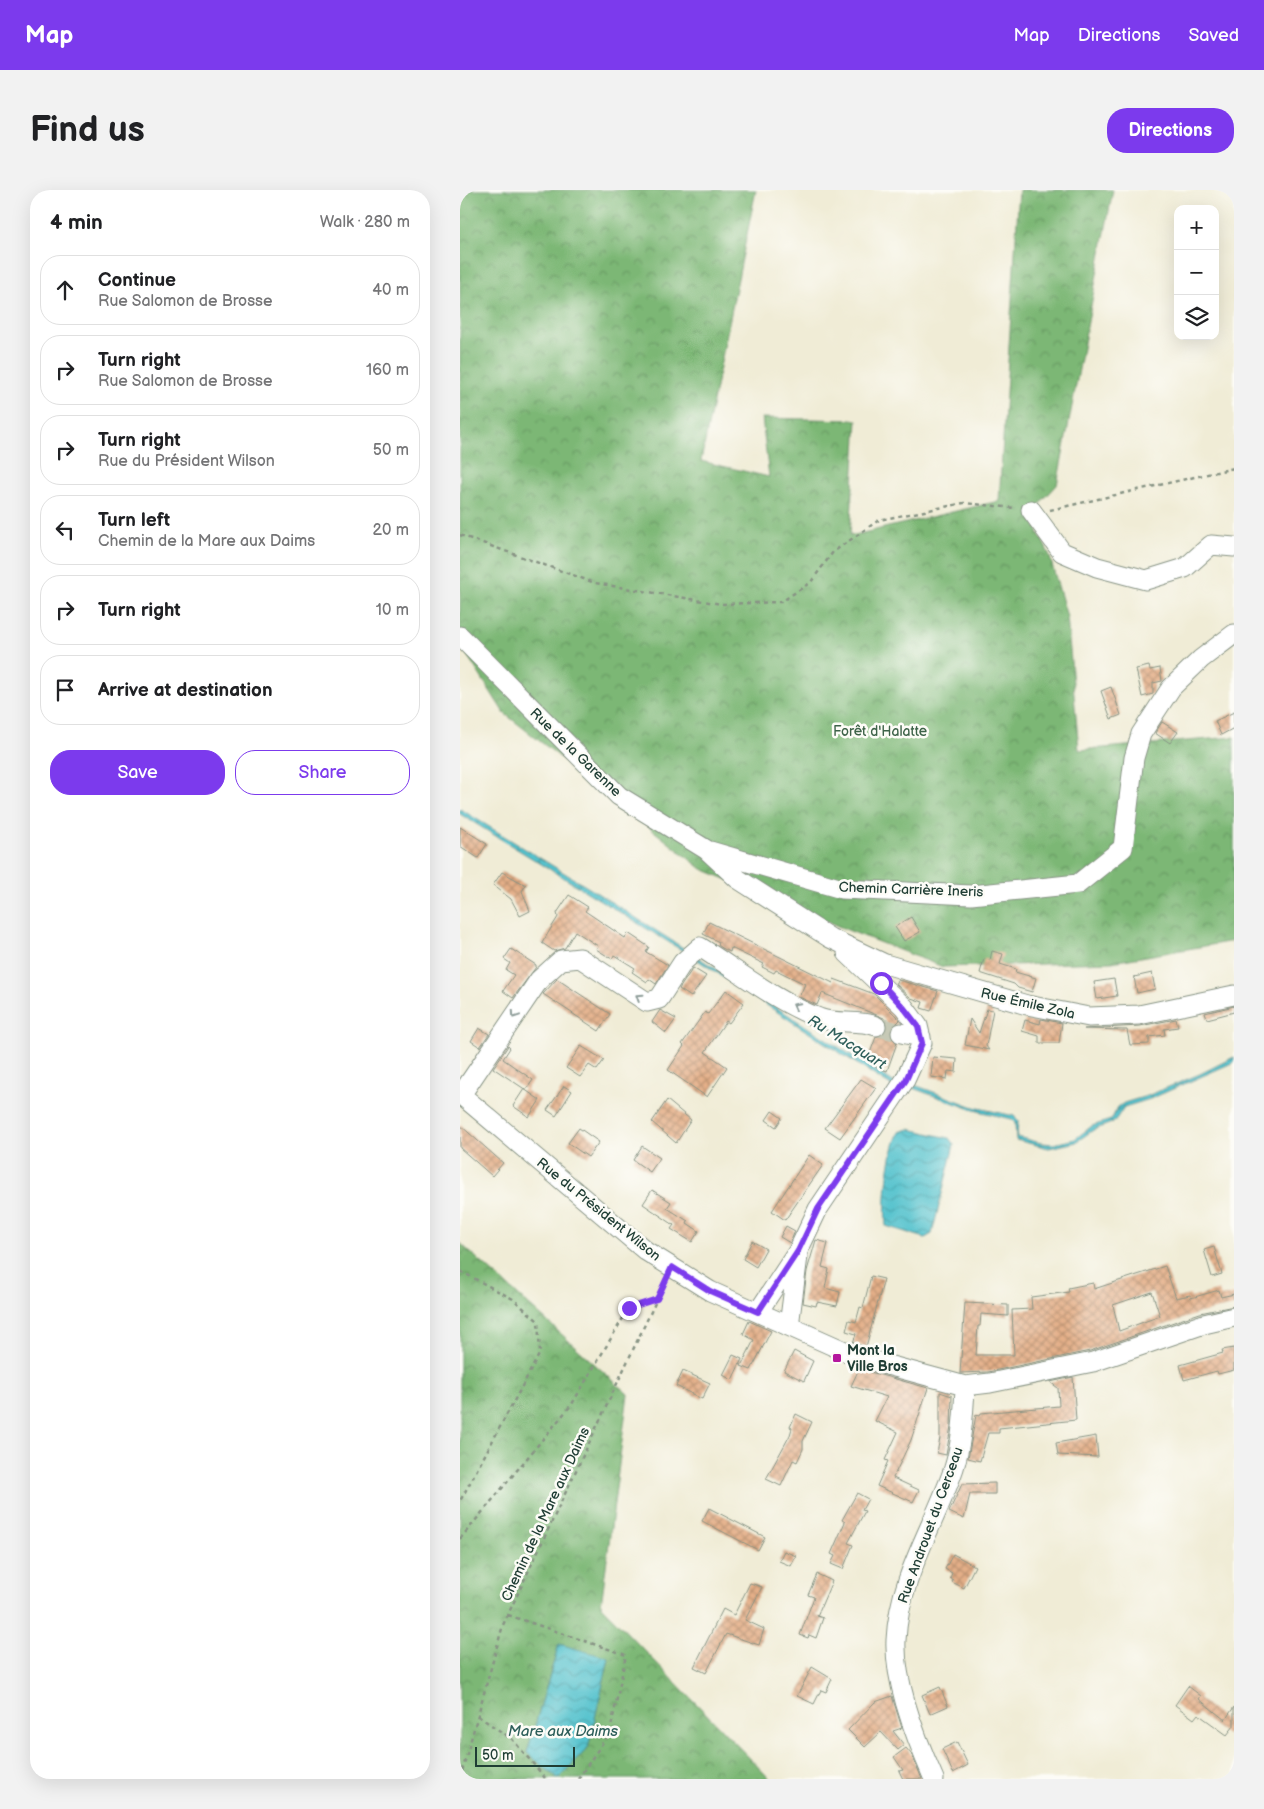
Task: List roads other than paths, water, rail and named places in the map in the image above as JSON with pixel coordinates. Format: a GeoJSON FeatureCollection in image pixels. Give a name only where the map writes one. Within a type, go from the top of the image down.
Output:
{"type":"FeatureCollection","features":[{"type":"Feature","properties":{"kind":"street"},"geometry":{"type":"LineString","coordinates":[[1031,510],[1062,552],[1097,567],[1146,580],[1185,568],[1211,545],[1234,547]]}},
{"type":"Feature","properties":{"kind":"street","name":"Chemin Carrière Ineris"},"geometry":{"type":"LineString","coordinates":[[707,850],[842,889],[971,895],[1078,884],[1123,848],[1134,758],[1141,734],[1171,688],[1202,659],[1234,634]]}},
{"type":"Feature","properties":{"kind":"street","name":"Rue de la Garenne"},"geometry":{"type":"LineString","coordinates":[[460,636],[619,796],[707,850]]}},
{"type":"Feature","properties":{"kind":"street"},"geometry":{"type":"LineString","coordinates":[[707,850],[738,879],[830,938],[904,1008],[918,1026],[922,1043],[901,1086],[818,1209],[798,1251],[758,1312]]}},
{"type":"Feature","properties":{"kind":"street","name":"Rue Émile Zola"},"geometry":{"type":"LineString","coordinates":[[830,938],[885,964],[1063,1013],[1089,1017],[1140,1014],[1234,995]]}},
{"type":"Feature","properties":{"kind":"street"},"geometry":{"type":"LineString","coordinates":[[460,1095],[539,980],[561,960],[580,958],[647,1002],[659,999],[689,955],[700,947],[782,999],[821,1019],[865,1022],[876,1026]]}},
{"type":"Feature","properties":{"kind":"street"},"geometry":{"type":"LineString","coordinates":[[901,1033],[921,1037]]}},
{"type":"Feature","properties":{"kind":"street","name":"Rue du Président Wilson"},"geometry":{"type":"LineString","coordinates":[[460,1095],[646,1251],[710,1291],[858,1357],[965,1386],[990,1383],[1093,1362],[1204,1324],[1234,1317]]}},
{"type":"Feature","properties":{"kind":"street"},"geometry":{"type":"LineString","coordinates":[[789,1326],[798,1251]]}},
{"type":"Feature","properties":{"kind":"street","name":"Rue Androuet du Cerceau"},"geometry":{"type":"LineString","coordinates":[[934,1779],[917,1742],[897,1665],[896,1640],[902,1596],[920,1545],[954,1467],[962,1431],[965,1386]]}},
{"type":"Feature","properties":{"kind":"water"},"geometry":{"type":"Polygon","coordinates":[[[460,809],[597,893],[898,1085],[894,1088],[696,959],[460,814],[460,809]]]}},
{"type":"Feature","properties":{"kind":"water"},"geometry":{"type":"Polygon","coordinates":[[[1234,1057],[1234,1062],[1150,1099],[1124,1107],[1114,1122],[1093,1130],[1076,1142],[1049,1148],[1016,1140],[1015,1123],[1011,1119],[974,1110],[907,1086],[909,1083],[974,1107],[1014,1116],[1018,1120],[1017,1137],[1054,1144],[1075,1139],[1092,1126],[1111,1120],[1118,1107],[1124,1103],[1147,1096],[1200,1074],[1234,1057]]]}},
{"type":"Feature","properties":{"kind":"water"},"geometry":{"type":"Polygon","coordinates":[[[909,1129],[949,1138],[954,1145],[932,1234],[925,1238],[886,1226],[886,1191],[892,1153],[899,1132],[909,1129]]]}},
{"type":"Feature","properties":{"kind":"water","name":"Mare aux Daims"},"geometry":{"type":"Polygon","coordinates":[[[559,1644],[609,1658],[588,1748],[558,1779],[527,1753],[559,1644]]]}},
{"type":"Feature","properties":{"kind":"tunnel"},"geometry":{"type":"LineString","coordinates":[[876,1026],[901,1033]]}},
{"type":"Feature","properties":{"kind":"place","name":"Mont la Ville Bros"},"geometry":{"type":"Point","coordinates":[837,1358]}},
{"type":"Feature","properties":{"kind":"park label","name":"Forêt d'Halatte"},"geometry":{"type":"Point","coordinates":[880,731]}},
{"type":"Feature","properties":{"kind":"water label","name":"Ru Macquart"},"geometry":{"type":"Point","coordinates":[847,1042]}}]}
